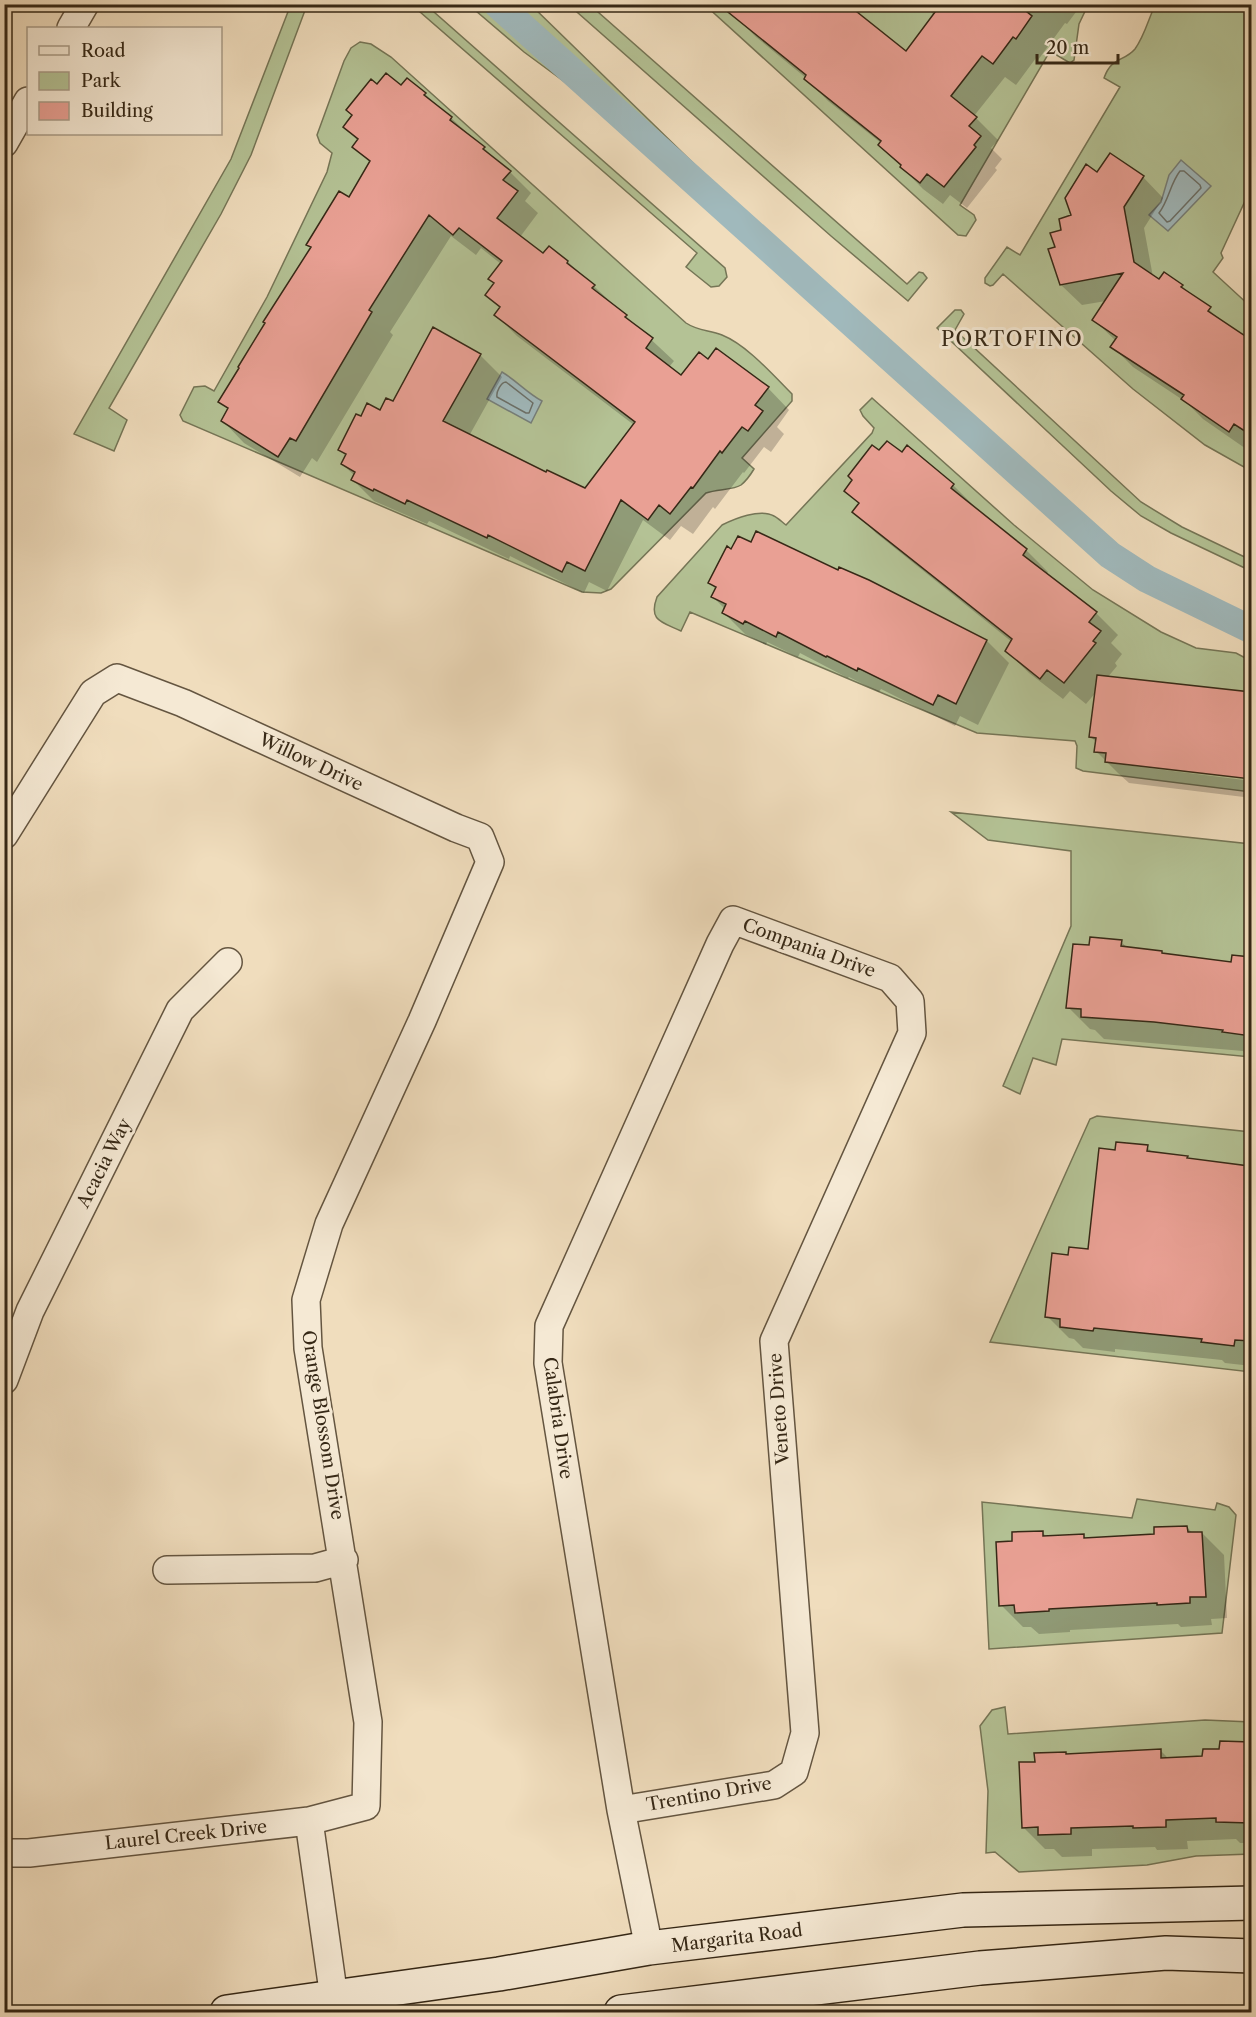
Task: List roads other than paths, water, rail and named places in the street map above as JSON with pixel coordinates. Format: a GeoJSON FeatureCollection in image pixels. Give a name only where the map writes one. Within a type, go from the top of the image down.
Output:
{"type":"FeatureCollection","features":[{"type":"Feature","properties":{"kind":"main road","name":"Margarita Road"},"geometry":{"type":"LineString","coordinates":[[227,2013],[335,2005],[649,1948],[963,1910],[1251,1903]]}},
{"type":"Feature","properties":{"kind":"main road"},"geometry":{"type":"LineString","coordinates":[[621,2013],[980,1968],[1166,1953],[1251,1956]]}},
{"type":"Feature","properties":{"kind":"street"},"geometry":{"type":"LineString","coordinates":[[72,27],[85,4]]}},
{"type":"Feature","properties":{"kind":"street"},"geometry":{"type":"LineString","coordinates":[[4,143],[20,100]]}},
{"type":"Feature","properties":{"kind":"street","name":"Willow Drive"},"geometry":{"type":"LineString","coordinates":[[4,835],[93,693],[117,678],[183,703],[480,837],[490,862]]}},
{"type":"Feature","properties":{"kind":"street","name":"Orange Blossom Drive"},"geometry":{"type":"LineString","coordinates":[[366,1806],[368,1722],[344,1560],[308,1348],[306,1300],[329,1224],[422,1021],[490,862]]}},
{"type":"Feature","properties":{"kind":"street","name":"Compania Drive"},"geometry":{"type":"LineString","coordinates":[[733,920],[890,978],[910,1001]]}},
{"type":"Feature","properties":{"kind":"street","name":"Calabria Drive"},"geometry":{"type":"LineString","coordinates":[[649,1948],[621,1810],[548,1363],[549,1326],[715,955],[733,920]]}},
{"type":"Feature","properties":{"kind":"street","name":"Acacia Way"},"geometry":{"type":"LineString","coordinates":[[4,1380],[30,1311],[180,1010],[228,962]]}},
{"type":"Feature","properties":{"kind":"street","name":"Veneto Drive"},"geometry":{"type":"LineString","coordinates":[[794,1772],[805,1733],[774,1341],[912,1033],[910,1001]]}},
{"type":"Feature","properties":{"kind":"street"},"geometry":{"type":"LineString","coordinates":[[167,1570],[315,1568],[344,1560]]}},
{"type":"Feature","properties":{"kind":"street","name":"Trentino Drive"},"geometry":{"type":"LineString","coordinates":[[621,1810],[774,1785],[794,1772]]}},
{"type":"Feature","properties":{"kind":"street","name":"Laurel Creek Drive"},"geometry":{"type":"LineString","coordinates":[[4,1853],[29,1853],[309,1821],[366,1806]]}},
{"type":"Feature","properties":{"kind":"street"},"geometry":{"type":"LineString","coordinates":[[309,1821],[335,2005]]}},
{"type":"Feature","properties":{"kind":"water"},"geometry":{"type":"Polygon","coordinates":[[[1181,160],[1211,186],[1168,231],[1149,215],[1161,202],[1169,175],[1181,160]]]}},
{"type":"Feature","properties":{"kind":"water"},"geometry":{"type":"Polygon","coordinates":[[[502,372],[542,401],[531,423],[487,399],[502,372]]]}},
{"type":"Feature","properties":{"kind":"waterway"},"geometry":{"type":"LineString","coordinates":[[497,4],[1110,555],[1147,579],[1252,630]]}},
{"type":"Feature","properties":{"kind":"district","name":"PORTOFINO"},"geometry":{"type":"Point","coordinates":[1012,339]}}]}
